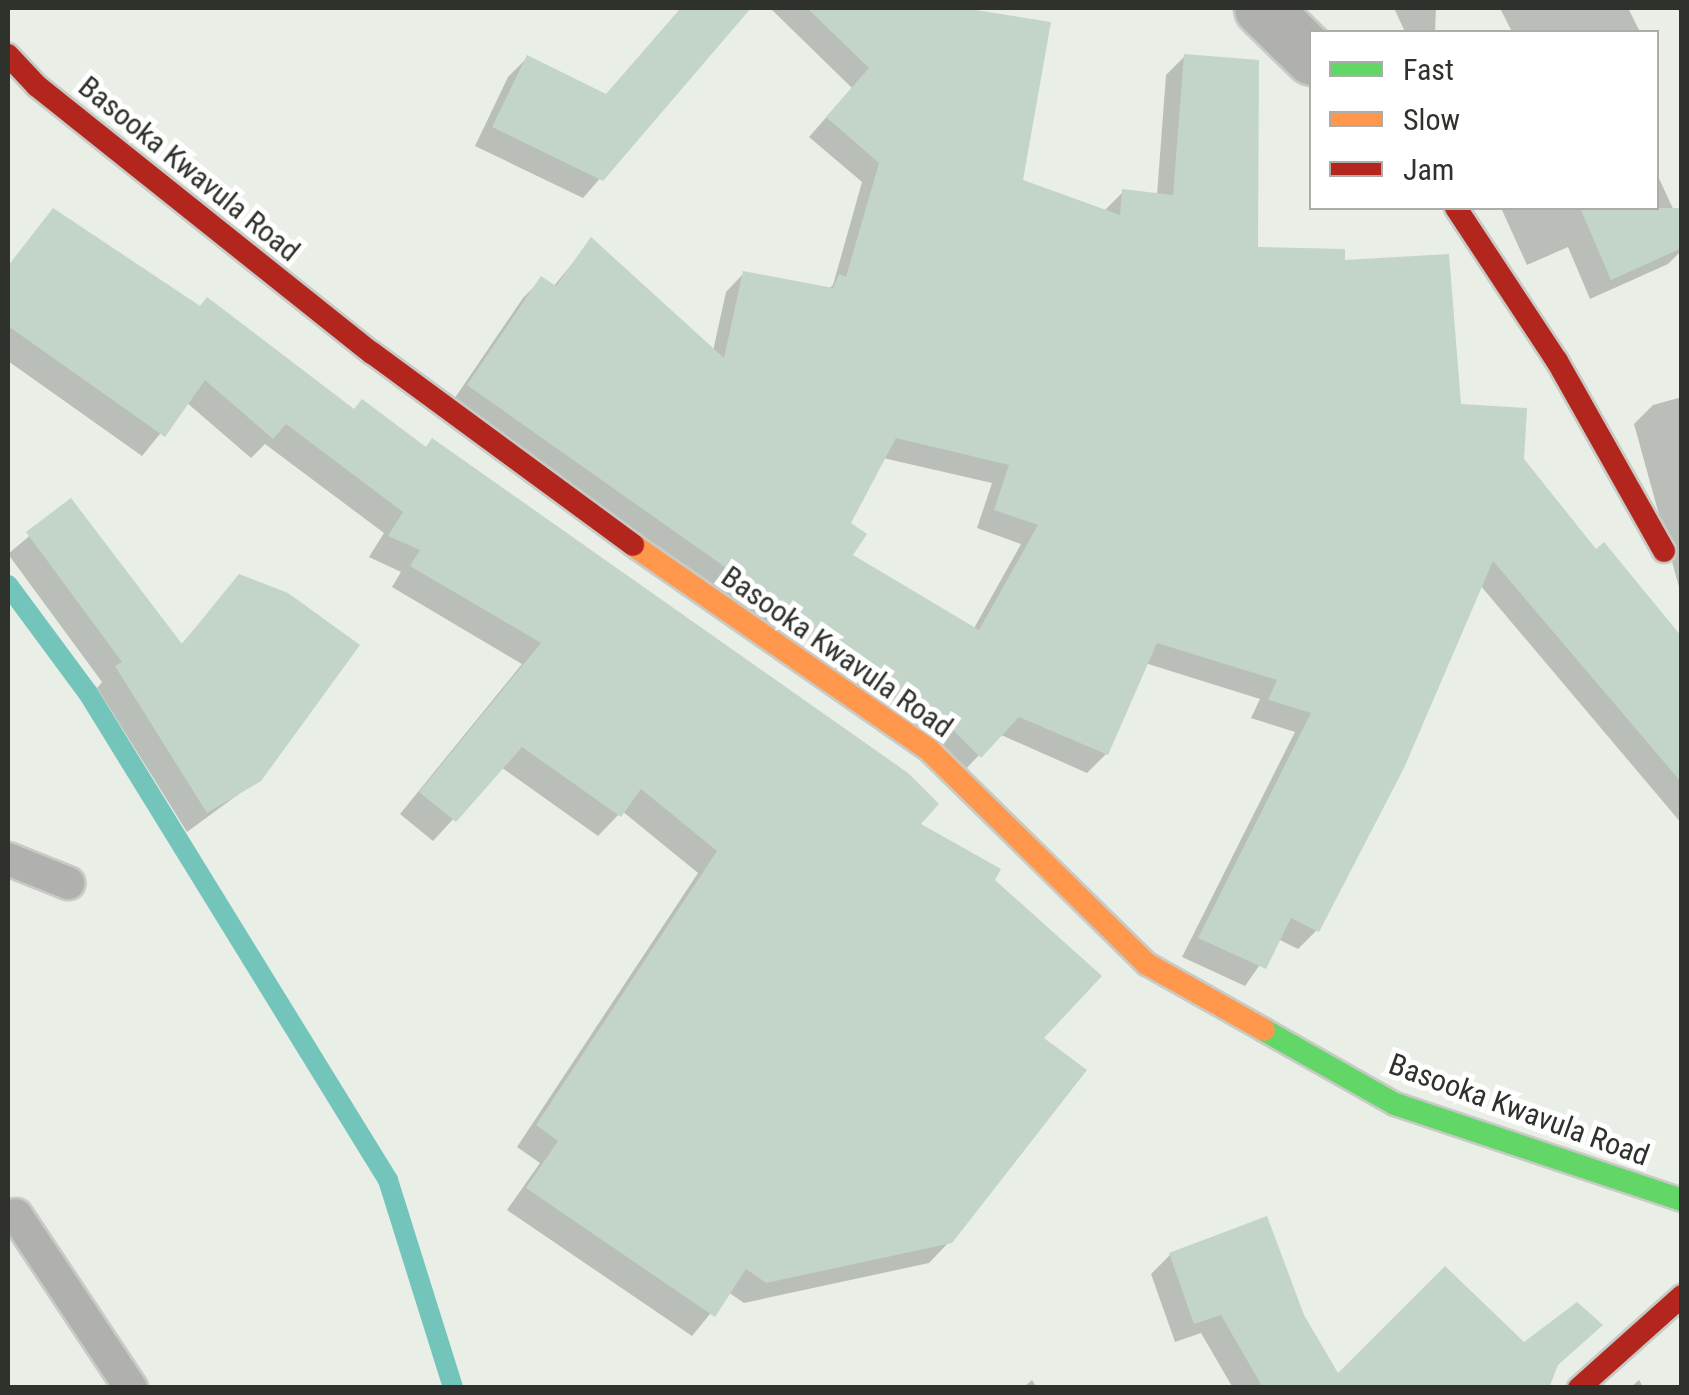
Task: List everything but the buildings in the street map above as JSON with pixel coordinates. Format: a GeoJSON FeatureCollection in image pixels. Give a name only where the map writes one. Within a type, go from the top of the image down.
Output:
{"type":"FeatureCollection","features":[{"type":"Feature","properties":{"kind":"street"},"geometry":{"type":"LineString","coordinates":[[1262,8],[1309,55]]}},
{"type":"Feature","properties":{"kind":"street","name":"Basooka Kwavula Road"},"geometry":{"type":"LineString","coordinates":[[8,55],[37,86],[387,364],[551,488],[928,749],[1146,964],[1395,1104],[1682,1200]]}},
{"type":"Feature","properties":{"kind":"street"},"geometry":{"type":"LineString","coordinates":[[1457,210],[1557,361],[1664,551]]}},
{"type":"Feature","properties":{"kind":"street"},"geometry":{"type":"LineString","coordinates":[[1579,1388],[1682,1296]]}},
{"type":"Feature","properties":{"kind":"lane"},"geometry":{"type":"LineString","coordinates":[[8,859],[68,882]]}},
{"type":"Feature","properties":{"kind":"lane"},"geometry":{"type":"LineString","coordinates":[[16,1215],[131,1388]]}},
{"type":"Feature","properties":{"kind":"waterway"},"geometry":{"type":"LineString","coordinates":[[8,585],[88,693],[388,1180],[453,1388]]}},
{"type":"Feature","properties":{"kind":"traffic: fast"},"geometry":{"type":"LineString","coordinates":[[1264,1030],[1395,1104],[1682,1200]]}},
{"type":"Feature","properties":{"kind":"traffic: slow"},"geometry":{"type":"LineString","coordinates":[[633,545],[928,749],[1147,964],[1264,1030]]}},
{"type":"Feature","properties":{"kind":"traffic: jam"},"geometry":{"type":"LineString","coordinates":[[8,55],[37,86],[372,353],[633,545]]}},
{"type":"Feature","properties":{"kind":"traffic: jam"},"geometry":{"type":"LineString","coordinates":[[1457,210],[1557,361],[1664,551]]}},
{"type":"Feature","properties":{"kind":"traffic: jam"},"geometry":{"type":"LineString","coordinates":[[1579,1388],[1682,1296]]}}]}
